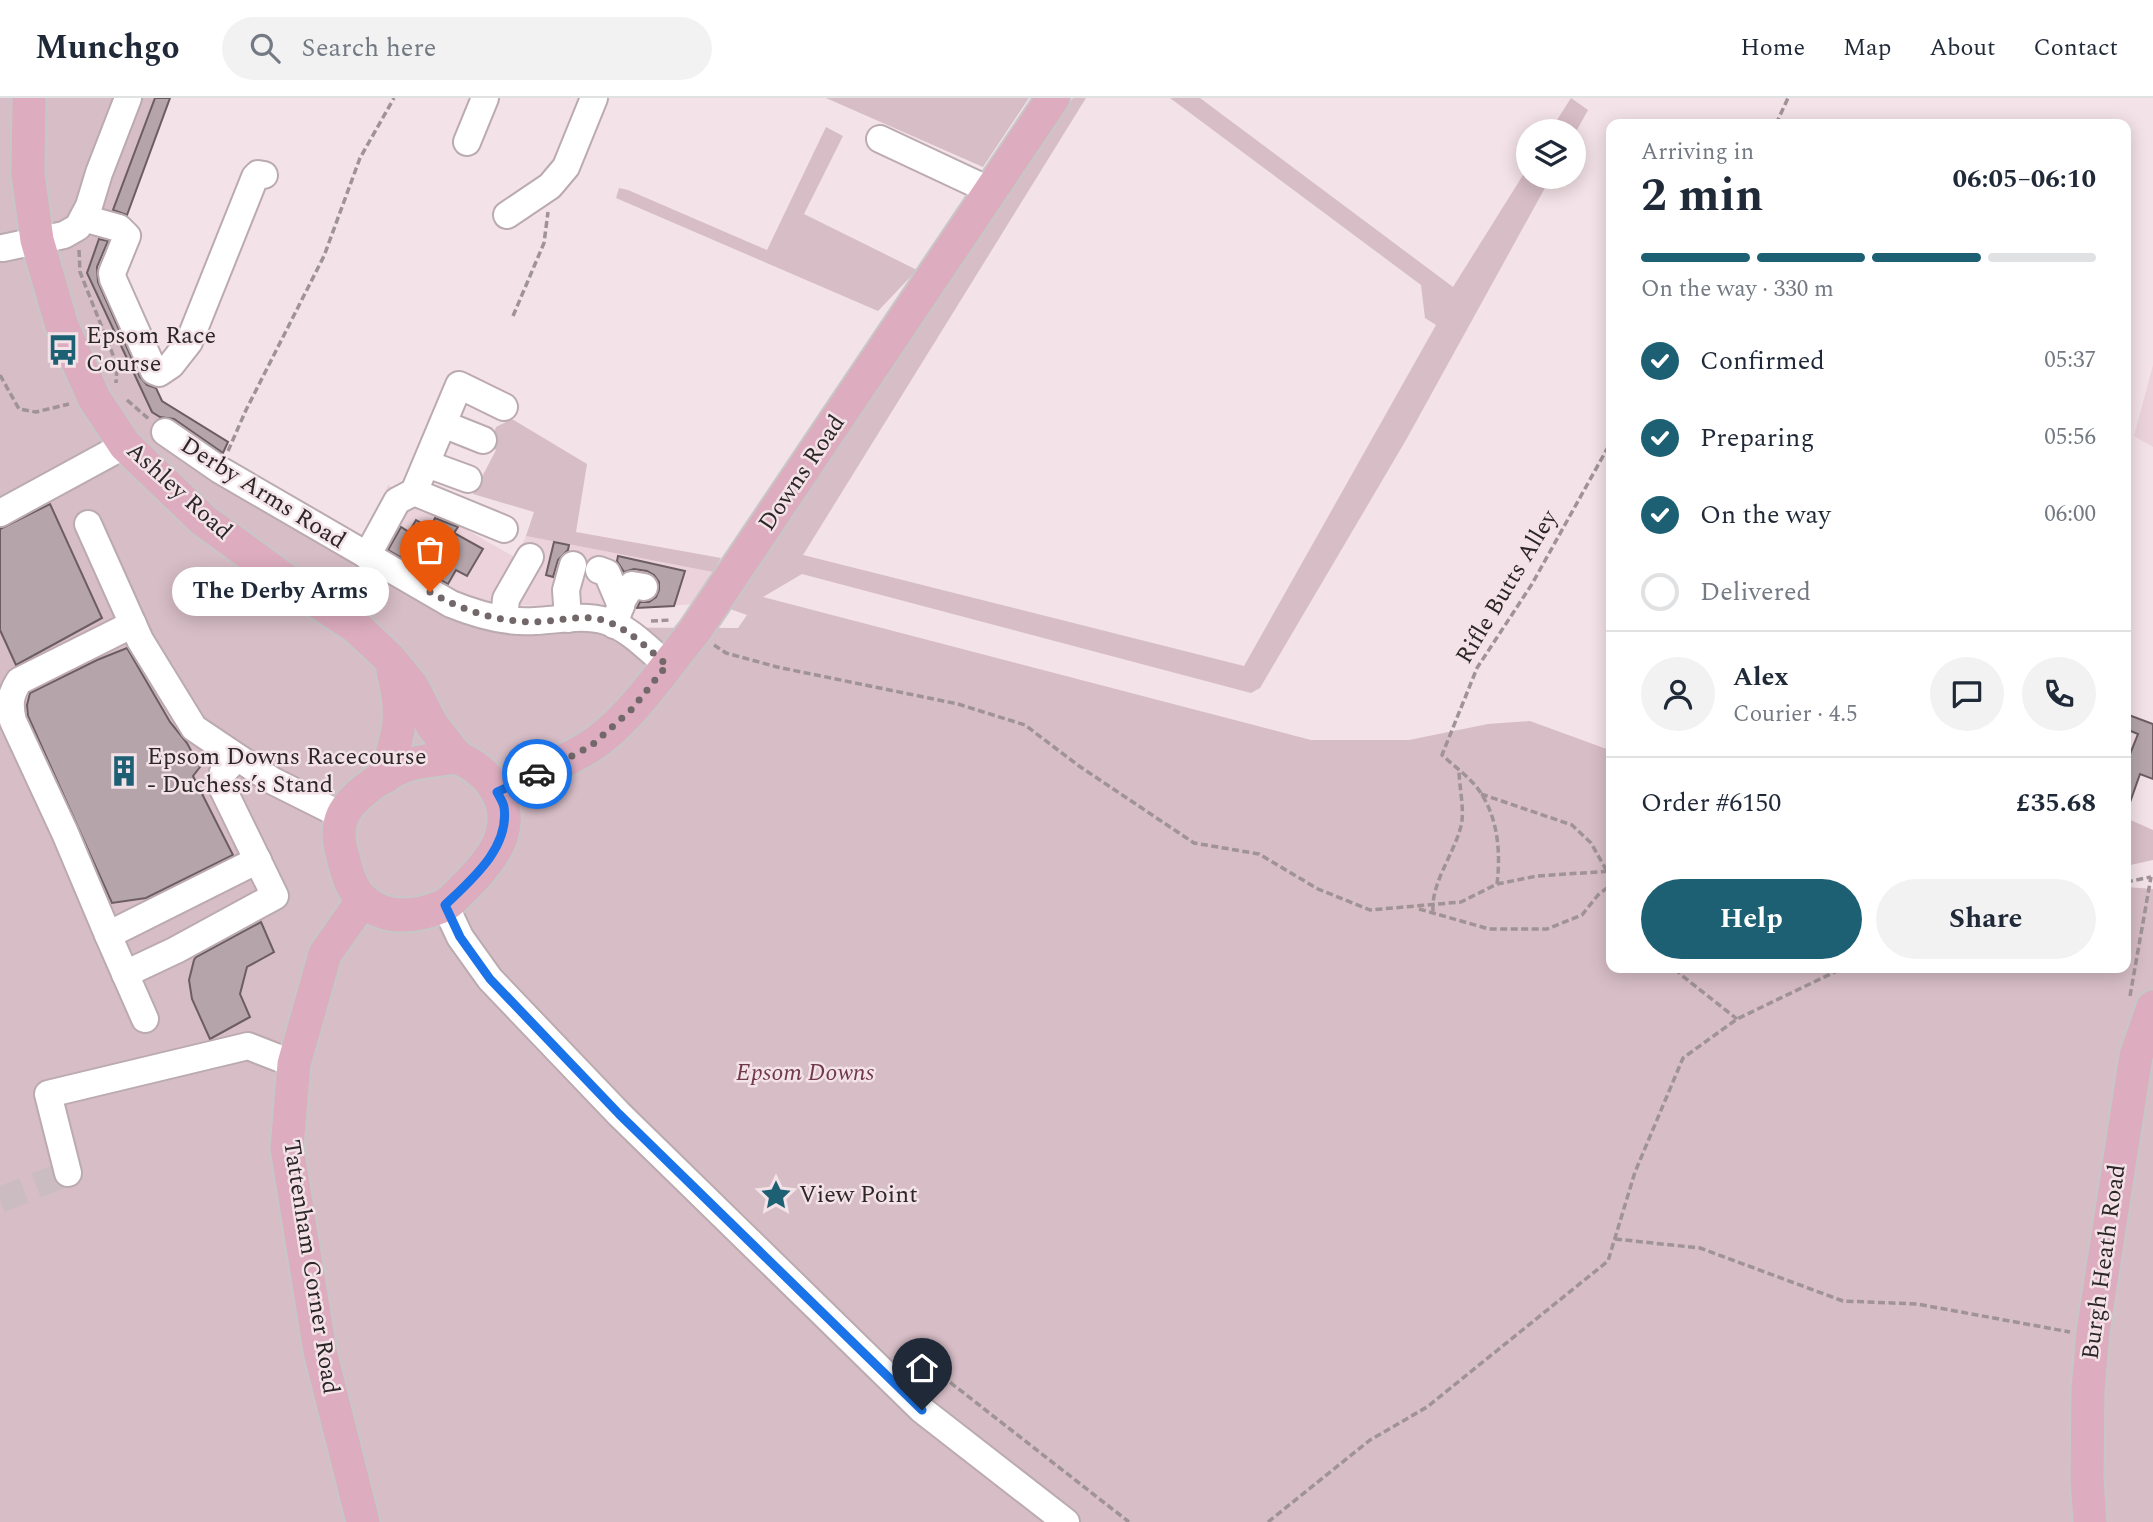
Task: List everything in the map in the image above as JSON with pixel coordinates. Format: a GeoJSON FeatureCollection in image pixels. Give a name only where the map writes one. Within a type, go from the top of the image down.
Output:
{"type":"FeatureCollection","features":[{"type":"Feature","properties":{"kind":"main road","name":"Ashley Road"},"geometry":{"type":"LineString","coordinates":[[29,98],[28,174],[37,240],[62,326],[94,398],[125,445],[203,520],[356,627],[389,659],[412,686],[432,725],[457,757]]}},
{"type":"Feature","properties":{"kind":"main road","name":"Downs Road"},"geometry":{"type":"LineString","coordinates":[[497,792],[591,746],[632,709],[694,632],[1053,98]]}},
{"type":"Feature","properties":{"kind":"main road","name":"Ashley Road"},"geometry":{"type":"LineString","coordinates":[[385,777],[400,729],[400,696],[389,659]]}},
{"type":"Feature","properties":{"kind":"main road"},"geometry":{"type":"LineString","coordinates":[[457,757],[473,764],[492,782],[497,792],[504,807],[501,838],[477,875],[445,905],[404,917],[378,910],[363,900],[350,882],[339,843],[343,816],[360,793],[385,777],[413,763],[457,757]]}},
{"type":"Feature","properties":{"kind":"main road","name":"Tattenham Corner Road"},"geometry":{"type":"LineString","coordinates":[[363,900],[325,954],[294,1064],[287,1148],[320,1351],[363,1522]]}},
{"type":"Feature","properties":{"kind":"main road","name":"Burgh Heath Road"},"geometry":{"type":"LineString","coordinates":[[2090,1522],[2087,1479],[2088,1390],[2093,1332],[2136,1056],[2153,1007]]}},
{"type":"Feature","properties":{"kind":"street"},"geometry":{"type":"LineString","coordinates":[[3,248],[64,235],[81,223],[128,98]]}},
{"type":"Feature","properties":{"kind":"street"},"geometry":{"type":"LineString","coordinates":[[467,142],[485,98]]}},
{"type":"Feature","properties":{"kind":"street"},"geometry":{"type":"LineString","coordinates":[[507,215],[550,186],[566,167],[594,98]]}},
{"type":"Feature","properties":{"kind":"street"},"geometry":{"type":"LineString","coordinates":[[880,139],[991,191]]}},
{"type":"Feature","properties":{"kind":"street"},"geometry":{"type":"LineString","coordinates":[[81,223],[118,228],[127,236],[112,273],[113,279],[154,371],[159,373],[171,365],[189,342],[255,177],[258,174],[264,175]]}},
{"type":"Feature","properties":{"kind":"street"},"geometry":{"type":"LineString","coordinates":[[367,556],[397,501],[414,492],[459,385],[504,407]]}},
{"type":"Feature","properties":{"kind":"street"},"geometry":{"type":"LineString","coordinates":[[443,424],[483,440]]}},
{"type":"Feature","properties":{"kind":"street","name":"Derby Arms Road"},"geometry":{"type":"LineString","coordinates":[[165,432],[220,470],[451,604],[477,615],[532,622],[568,619],[620,621],[667,665]]}},
{"type":"Feature","properties":{"kind":"street"},"geometry":{"type":"LineString","coordinates":[[0,513],[125,445]]}},
{"type":"Feature","properties":{"kind":"street"},"geometry":{"type":"LineString","coordinates":[[427,464],[468,479]]}},
{"type":"Feature","properties":{"kind":"street"},"geometry":{"type":"LineString","coordinates":[[414,492],[504,529]]}},
{"type":"Feature","properties":{"kind":"street"},"geometry":{"type":"LineString","coordinates":[[88,524],[140,640],[194,729],[273,781],[343,816]]}},
{"type":"Feature","properties":{"kind":"street"},"geometry":{"type":"LineString","coordinates":[[503,619],[506,599],[530,557]]}},
{"type":"Feature","properties":{"kind":"street"},"geometry":{"type":"LineString","coordinates":[[568,619],[566,590],[573,565]]}},
{"type":"Feature","properties":{"kind":"street"},"geometry":{"type":"LineString","coordinates":[[599,570],[607,573],[620,621]]}},
{"type":"Feature","properties":{"kind":"street"},"geometry":{"type":"LineString","coordinates":[[620,621],[632,585],[644,587]]}},
{"type":"Feature","properties":{"kind":"street"},"geometry":{"type":"LineString","coordinates":[[133,624],[19,681],[11,693],[9,706],[145,1019]]}},
{"type":"Feature","properties":{"kind":"street"},"geometry":{"type":"LineString","coordinates":[[125,974],[176,950],[275,896],[221,785],[223,772],[237,758]]}},
{"type":"Feature","properties":{"kind":"street"},"geometry":{"type":"LineString","coordinates":[[108,935],[258,860]]}},
{"type":"Feature","properties":{"kind":"street"},"geometry":{"type":"LineString","coordinates":[[445,905],[460,937],[490,979],[619,1114],[922,1410],[1066,1522]]}},
{"type":"Feature","properties":{"kind":"street"},"geometry":{"type":"LineString","coordinates":[[68,1172],[48,1094],[248,1046],[294,1064]]}},
{"type":"Feature","properties":{"kind":"path"},"geometry":{"type":"LineString","coordinates":[[220,470],[246,410],[324,256],[360,158],[394,98]]}},
{"type":"Feature","properties":{"kind":"path"},"geometry":{"type":"LineString","coordinates":[[1778,119],[1788,98]]}},
{"type":"Feature","properties":{"kind":"path"},"geometry":{"type":"LineString","coordinates":[[513,316],[544,243],[550,186]]}},
{"type":"Feature","properties":{"kind":"path"},"geometry":{"type":"LineString","coordinates":[[81,223],[80,272],[117,365],[115,390]]}},
{"type":"Feature","properties":{"kind":"path","name":"Rifle Butts Alley"},"geometry":{"type":"LineString","coordinates":[[1458,770],[1442,755],[1477,668],[1532,584],[1606,451]]}},
{"type":"Feature","properties":{"kind":"path"},"geometry":{"type":"LineString","coordinates":[[620,621],[634,623],[668,619],[681,622],[726,653],[777,667],[958,704],[1026,725],[1079,766],[1194,843],[1259,854],[1318,889],[1370,910],[1461,902],[1497,884],[1537,876],[1605,871],[1591,843],[1572,825],[1481,794]]}},
{"type":"Feature","properties":{"kind":"path"},"geometry":{"type":"LineString","coordinates":[[1433,911],[1462,824],[1458,770]]}},
{"type":"Feature","properties":{"kind":"path"},"geometry":{"type":"LineString","coordinates":[[1458,770],[1481,794],[1496,826],[1501,857],[1497,884]]}},
{"type":"Feature","properties":{"kind":"path"},"geometry":{"type":"LineString","coordinates":[[2131,881],[2153,877]]}},
{"type":"Feature","properties":{"kind":"path"},"geometry":{"type":"LineString","coordinates":[[1413,908],[1433,911],[1489,929],[1547,929],[1582,915],[1606,888]]}},
{"type":"Feature","properties":{"kind":"path"},"geometry":{"type":"LineString","coordinates":[[1679,973],[1737,1019]]}},
{"type":"Feature","properties":{"kind":"path"},"geometry":{"type":"LineString","coordinates":[[1268,1522],[1370,1440],[1427,1407],[1608,1261],[1635,1172],[1683,1058],[1737,1019],[1833,973]]}},
{"type":"Feature","properties":{"kind":"path"},"geometry":{"type":"LineString","coordinates":[[1615,1238],[1700,1248],[1843,1301],[1917,1304],[2070,1332],[2093,1332]]}},
{"type":"Feature","properties":{"kind":"path"},"geometry":{"type":"LineString","coordinates":[[942,1376],[1129,1522]]}},
{"type":"Feature","properties":{"kind":"shaded area"},"geometry":{"type":"Polygon","coordinates":[[[2153,365],[2153,447],[2134,436],[2153,365]]]}},
{"type":"Feature","properties":{"kind":"shaded area"},"geometry":{"type":"Polygon","coordinates":[[[388,485],[516,558],[526,536],[713,572],[696,604],[635,608],[482,604],[364,541],[388,485]]]}},
{"type":"Feature","properties":{"kind":"green space","name":"Epsom Downs"},"geometry":{"type":"Polygon","coordinates":[[[0,98],[155,98],[93,263],[150,402],[280,515],[472,627],[738,628],[747,615],[730,609],[1073,98],[1086,98],[803,555],[1244,666],[1436,325],[1425,318],[1421,285],[1170,98],[1200,98],[1453,287],[1516,186],[1516,189],[1544,189],[1406,440],[1260,688],[1251,693],[802,574],[763,597],[1311,740],[1409,740],[1488,724],[1530,721],[1606,749],[1606,973],[2131,973],[2131,887],[2153,889],[2153,1522],[0,1522],[0,98]]]}},
{"type":"Feature","properties":{"kind":"green space"},"geometry":{"type":"Polygon","coordinates":[[[826,98],[1029,98],[983,167],[826,98]]]}},
{"type":"Feature","properties":{"kind":"green space"},"geometry":{"type":"Polygon","coordinates":[[[1571,98],[1588,110],[1583,119],[1558,119],[1571,98]]]}},
{"type":"Feature","properties":{"kind":"green space"},"geometry":{"type":"Polygon","coordinates":[[[826,127],[843,136],[804,214],[917,270],[878,311],[616,198],[619,188],[628,190],[767,250],[826,127]]]}},
{"type":"Feature","properties":{"kind":"green space"},"geometry":{"type":"Polygon","coordinates":[[[512,419],[587,464],[576,532],[721,558],[713,572],[526,536],[534,512],[473,494],[496,450],[490,445],[496,427],[512,419]]]}},
{"type":"Feature","properties":{"kind":"green space"},"geometry":{"type":"Polygon","coordinates":[[[2131,820],[2153,830],[2153,860],[2131,865],[2131,820]]]}},
{"type":"Feature","properties":{"kind":"building"},"geometry":{"type":"Polygon","coordinates":[[[155,98],[170,98],[127,215],[113,210],[155,98]]]}},
{"type":"Feature","properties":{"kind":"building"},"geometry":{"type":"Polygon","coordinates":[[[99,239],[108,241],[97,267],[98,282],[140,377],[147,385],[156,388],[162,401],[228,442],[223,453],[174,419],[160,417],[152,412],[87,273],[99,239]]]}},
{"type":"Feature","properties":{"kind":"building"},"geometry":{"type":"Polygon","coordinates":[[[50,504],[102,618],[16,665],[0,630],[0,529],[50,504]]]}},
{"type":"Feature","properties":{"kind":"building"},"geometry":{"type":"Polygon","coordinates":[[[435,518],[458,527],[454,533],[483,549],[467,576],[456,570],[448,584],[388,550],[401,527],[409,532],[416,520],[430,528],[435,518]]]}},
{"type":"Feature","properties":{"kind":"building"},"geometry":{"type":"Polygon","coordinates":[[[554,542],[569,545],[568,550],[558,560],[553,577],[546,575],[554,542]]]}},
{"type":"Feature","properties":{"kind":"building"},"geometry":{"type":"Polygon","coordinates":[[[618,556],[685,571],[674,606],[637,608],[640,602],[649,602],[656,597],[659,582],[647,571],[634,569],[624,572],[617,561],[618,556]]]}},
{"type":"Feature","properties":{"kind":"building","name":"Epsom Downs Racecourse - Duchess’s Stand"},"geometry":{"type":"Polygon","coordinates":[[[127,648],[200,767],[193,776],[233,855],[146,898],[112,903],[28,716],[27,705],[30,693],[127,648]]]}},
{"type":"Feature","properties":{"kind":"building"},"geometry":{"type":"Polygon","coordinates":[[[2131,716],[2153,724],[2153,779],[2140,774],[2131,800],[2131,752],[2138,734],[2131,731],[2131,716]]]}},
{"type":"Feature","properties":{"kind":"building"},"geometry":{"type":"Polygon","coordinates":[[[261,922],[274,952],[247,967],[240,994],[250,1017],[210,1039],[192,999],[189,980],[194,960],[261,922]]]}},
{"type":"Feature","properties":{"kind":"tunnel"},"geometry":{"type":"LineString","coordinates":[[0,1200],[68,1173]]}},
{"type":"Feature","properties":{"kind":"way so far"},"geometry":{"type":"LineString","coordinates":[[430,592],[477,615],[532,622],[581,618],[606,621],[626,632],[667,665],[632,709],[591,746],[537,774]]}},
{"type":"Feature","properties":{"kind":"place","name":"Epsom Race Course"},"geometry":{"type":"Point","coordinates":[63,350]}},
{"type":"Feature","properties":{"kind":"place","name":"The Derby Arms"},"geometry":{"type":"Point","coordinates":[430,592]}},
{"type":"Feature","properties":{"kind":"place","name":"Epsom Downs Racecourse - Duchess’s Stand"},"geometry":{"type":"Point","coordinates":[124,771]}},
{"type":"Feature","properties":{"kind":"place","name":"View Point"},"geometry":{"type":"Point","coordinates":[776,1195]}},
{"type":"Feature","properties":{"kind":"route"},"geometry":{"type":"LineString","coordinates":[[537,774],[497,792],[504,807],[501,838],[477,875],[445,905],[460,937],[490,979],[619,1114],[922,1410]]}}]}
